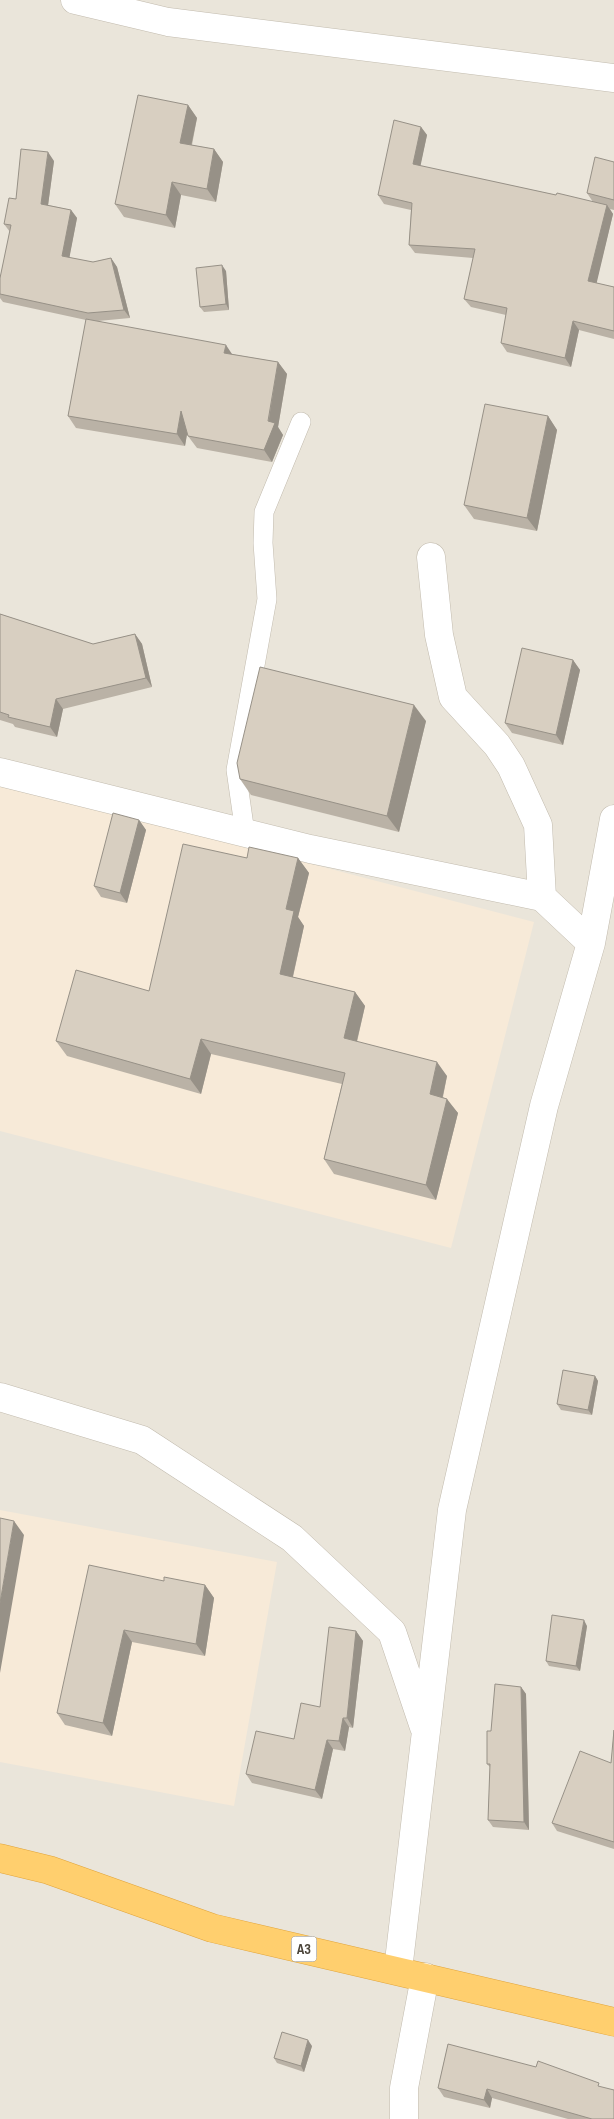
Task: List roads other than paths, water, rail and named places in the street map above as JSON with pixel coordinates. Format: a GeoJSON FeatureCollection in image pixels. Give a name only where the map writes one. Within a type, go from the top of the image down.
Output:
{"type":"FeatureCollection","features":[{"type":"Feature","properties":{"kind":"highway","name":"A3"},"geometry":{"type":"LineString","coordinates":[[0,1858],[49,1870],[212,1928],[614,2022]]}},
{"type":"Feature","properties":{"kind":"street"},"geometry":{"type":"LineString","coordinates":[[75,0],[168,22],[614,78]]}},
{"type":"Feature","properties":{"kind":"street"},"geometry":{"type":"LineString","coordinates":[[142,0],[168,22]]}},
{"type":"Feature","properties":{"kind":"street"},"geometry":{"type":"LineString","coordinates":[[432,557],[439,635],[453,697],[497,745],[506,759],[538,825],[542,897]]}},
{"type":"Feature","properties":{"kind":"street"},"geometry":{"type":"LineString","coordinates":[[0,772],[310,849],[542,897],[591,943]]}},
{"type":"Feature","properties":{"kind":"street"},"geometry":{"type":"LineString","coordinates":[[398,1970],[452,1510],[544,1106],[591,943],[614,819]]}},
{"type":"Feature","properties":{"kind":"street"},"geometry":{"type":"LineString","coordinates":[[0,1397],[142,1440],[292,1538],[392,1632],[427,1734]]}},
{"type":"Feature","properties":{"kind":"street"},"geometry":{"type":"LineString","coordinates":[[404,2119],[404,2088],[425,1977]]}},
{"type":"Feature","properties":{"kind":"lane"},"geometry":{"type":"LineString","coordinates":[[245,833],[236,770],[267,599],[263,543],[264,512],[301,422]]}}]}
